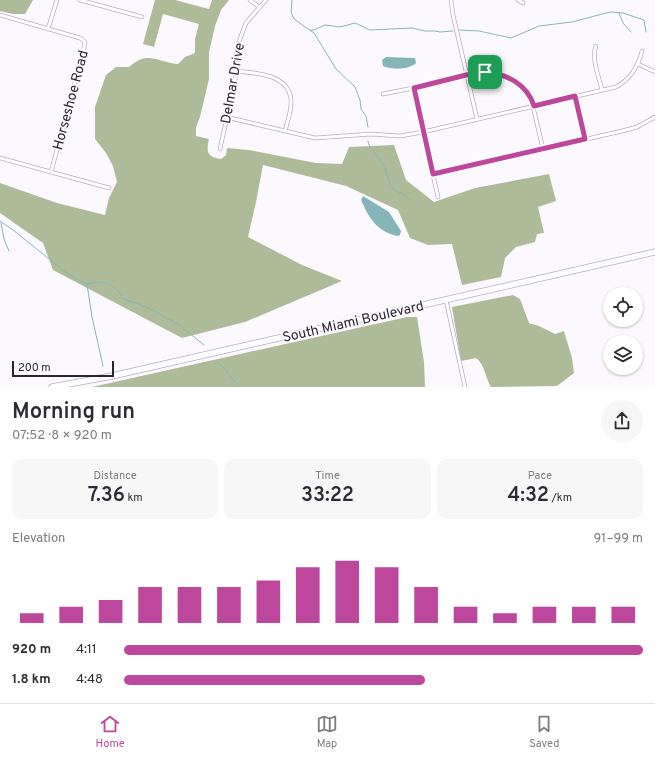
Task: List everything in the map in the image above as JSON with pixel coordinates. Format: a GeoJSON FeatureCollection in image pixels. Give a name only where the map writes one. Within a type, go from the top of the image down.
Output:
{"type":"FeatureCollection","features":[{"type":"Feature","properties":{"kind":"highway","name":"South Miami Boulevard"},"geometry":{"type":"LineString","coordinates":[[52,387],[118,374],[655,252]]}},
{"type":"Feature","properties":{"kind":"street"},"geometry":{"type":"LineString","coordinates":[[48,29],[57,0]]}},
{"type":"Feature","properties":{"kind":"street"},"geometry":{"type":"LineString","coordinates":[[80,0],[142,17]]}},
{"type":"Feature","properties":{"kind":"street"},"geometry":{"type":"LineString","coordinates":[[250,0],[258,7]]}},
{"type":"Feature","properties":{"kind":"street","name":"Delmar Drive"},"geometry":{"type":"LineString","coordinates":[[220,149],[235,81],[237,48],[246,23],[258,7],[266,0]]}},
{"type":"Feature","properties":{"kind":"street"},"geometry":{"type":"LineString","coordinates":[[451,0],[466,75],[477,119]]}},
{"type":"Feature","properties":{"kind":"street"},"geometry":{"type":"LineString","coordinates":[[518,0],[522,3]]}},
{"type":"Feature","properties":{"kind":"street","name":"Horseshoe Road"},"geometry":{"type":"LineString","coordinates":[[0,15],[80,38],[85,42],[51,172]]}},
{"type":"Feature","properties":{"kind":"street"},"geometry":{"type":"LineString","coordinates":[[596,46],[595,57],[602,90]]}},
{"type":"Feature","properties":{"kind":"street"},"geometry":{"type":"LineString","coordinates":[[226,117],[314,138],[371,134],[400,136],[616,87],[629,79],[638,64],[642,51]]}},
{"type":"Feature","properties":{"kind":"street"},"geometry":{"type":"LineString","coordinates":[[638,64],[655,72]]}},
{"type":"Feature","properties":{"kind":"street"},"geometry":{"type":"LineString","coordinates":[[236,70],[258,73],[280,80],[286,87],[291,103],[285,131]]}},
{"type":"Feature","properties":{"kind":"street"},"geometry":{"type":"LineString","coordinates":[[383,94],[476,73],[494,73],[511,79],[527,90],[534,106],[543,149]]}},
{"type":"Feature","properties":{"kind":"street"},"geometry":{"type":"LineString","coordinates":[[414,88],[438,197]]}},
{"type":"Feature","properties":{"kind":"street"},"geometry":{"type":"LineString","coordinates":[[575,96],[585,139]]}},
{"type":"Feature","properties":{"kind":"street"},"geometry":{"type":"LineString","coordinates":[[433,174],[637,127],[655,117]]}},
{"type":"Feature","properties":{"kind":"street"},"geometry":{"type":"LineString","coordinates":[[0,158],[109,188]]}},
{"type":"Feature","properties":{"kind":"street"},"geometry":{"type":"LineString","coordinates":[[446,300],[465,387]]}},
{"type":"Feature","properties":{"kind":"green space"},"geometry":{"type":"Polygon","coordinates":[[[0,0],[33,0],[25,14],[13,14],[0,11],[0,0]]]}},
{"type":"Feature","properties":{"kind":"green space"},"geometry":{"type":"Polygon","coordinates":[[[155,0],[175,0],[209,9],[212,0],[229,0],[221,10],[215,26],[209,52],[209,79],[200,117],[196,127],[196,136],[209,139],[208,151],[213,157],[221,159],[226,155],[227,148],[249,150],[316,163],[342,164],[349,147],[394,145],[406,180],[434,202],[475,188],[549,174],[556,201],[538,207],[544,233],[537,234],[535,242],[516,247],[505,258],[501,277],[462,285],[452,244],[428,245],[410,238],[398,210],[346,186],[263,165],[248,237],[302,265],[342,281],[245,322],[182,338],[53,270],[43,243],[0,213],[0,183],[57,203],[105,215],[109,198],[117,182],[113,166],[106,153],[95,139],[95,107],[106,75],[116,67],[129,67],[142,59],[152,58],[178,64],[185,57],[195,53],[195,39],[199,24],[163,14],[154,47],[143,44],[155,0]]]}},
{"type":"Feature","properties":{"kind":"green space"},"geometry":{"type":"Polygon","coordinates":[[[513,295],[520,299],[529,323],[555,334],[564,331],[572,358],[574,373],[557,386],[491,387],[481,364],[476,358],[461,361],[452,307],[513,295]]]}},
{"type":"Feature","properties":{"kind":"green space"},"geometry":{"type":"Polygon","coordinates":[[[407,317],[417,317],[424,362],[425,387],[92,387],[407,317]]]}},
{"type":"Feature","properties":{"kind":"water"},"geometry":{"type":"Polygon","coordinates":[[[386,57],[415,58],[416,63],[409,67],[400,69],[391,68],[383,66],[382,60],[386,57]]]}},
{"type":"Feature","properties":{"kind":"water"},"geometry":{"type":"Polygon","coordinates":[[[363,196],[389,212],[401,231],[400,235],[398,236],[391,234],[379,228],[367,213],[361,200],[363,196]]]}},
{"type":"Feature","properties":{"kind":"waterway"},"geometry":{"type":"LineString","coordinates":[[292,0],[291,12],[294,19],[314,33],[336,69],[355,87],[360,100],[361,109],[366,116],[368,127]]}},
{"type":"Feature","properties":{"kind":"waterway"},"geometry":{"type":"LineString","coordinates":[[459,30],[479,31],[511,38],[539,26],[572,22],[610,12],[623,13],[644,20],[646,32]]}},
{"type":"Feature","properties":{"kind":"waterway"},"geometry":{"type":"LineString","coordinates":[[619,13],[623,23],[631,32]]}},
{"type":"Feature","properties":{"kind":"waterway"},"geometry":{"type":"LineString","coordinates":[[311,30],[325,25],[340,27],[355,23],[370,30],[412,28],[425,31],[453,31]]}},
{"type":"Feature","properties":{"kind":"waterway"},"geometry":{"type":"LineString","coordinates":[[368,141],[384,166],[391,187],[411,200]]}},
{"type":"Feature","properties":{"kind":"waterway"},"geometry":{"type":"LineString","coordinates":[[0,221],[68,274],[86,284],[98,282],[107,283],[114,287],[124,299],[149,308],[179,325],[204,345]]}},
{"type":"Feature","properties":{"kind":"waterway"},"geometry":{"type":"LineString","coordinates":[[1,223],[4,239],[9,251]]}},
{"type":"Feature","properties":{"kind":"waterway"},"geometry":{"type":"LineString","coordinates":[[87,284],[92,317],[103,366]]}},
{"type":"Feature","properties":{"kind":"waterway"},"geometry":{"type":"LineString","coordinates":[[216,361],[224,368],[239,387]]}},
{"type":"Feature","properties":{"kind":"route"},"geometry":{"type":"LineString","coordinates":[[485,72],[502,75],[519,84],[527,90],[534,106],[575,96],[585,139],[433,174],[414,88],[466,75],[485,72]]}}]}
